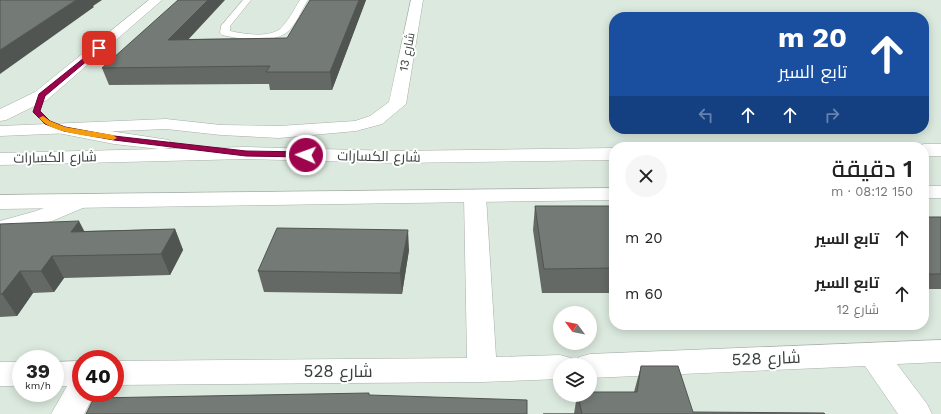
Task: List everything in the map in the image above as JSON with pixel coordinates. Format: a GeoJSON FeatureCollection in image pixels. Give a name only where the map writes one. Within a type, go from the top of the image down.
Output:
{"type":"FeatureCollection","features":[{"type":"Feature","properties":{"kind":"street"},"geometry":{"type":"LineString","coordinates":[[0,116],[42,96],[156,0]]}},
{"type":"Feature","properties":{"kind":"street","name":"شارع 13"},"geometry":{"type":"LineString","coordinates":[[397,104],[417,0]]}},
{"type":"Feature","properties":{"kind":"street"},"geometry":{"type":"LineString","coordinates":[[42,96],[36,112],[48,123],[64,128],[114,138],[246,153]]}},
{"type":"Feature","properties":{"kind":"street","name":"شارع الكسارات"},"geometry":{"type":"LineString","coordinates":[[0,131],[166,124],[221,130],[278,132],[356,126],[376,120],[397,104]]}},
{"type":"Feature","properties":{"kind":"street"},"geometry":{"type":"LineString","coordinates":[[929,150],[941,150]]}},
{"type":"Feature","properties":{"kind":"street","name":"شارع الكسارات"},"geometry":{"type":"LineString","coordinates":[[0,159],[246,153],[396,157],[609,154]]}},
{"type":"Feature","properties":{"kind":"street"},"geometry":{"type":"LineString","coordinates":[[929,192],[941,192]]}},
{"type":"Feature","properties":{"kind":"street"},"geometry":{"type":"LineString","coordinates":[[0,202],[609,194]]}},
{"type":"Feature","properties":{"kind":"street"},"geometry":{"type":"LineString","coordinates":[[475,196],[482,370]]}},
{"type":"Feature","properties":{"kind":"street"},"geometry":{"type":"LineString","coordinates":[[0,228],[44,216],[82,200]]}},
{"type":"Feature","properties":{"kind":"street","name":"شارع 528"},"geometry":{"type":"LineString","coordinates":[[597,366],[941,351]]}},
{"type":"Feature","properties":{"kind":"street"},"geometry":{"type":"LineString","coordinates":[[873,354],[916,414]]}},
{"type":"Feature","properties":{"kind":"street","name":"شارع 528"},"geometry":{"type":"LineString","coordinates":[[124,373],[482,370],[553,367]]}},
{"type":"Feature","properties":{"kind":"street"},"geometry":{"type":"LineString","coordinates":[[0,374],[12,374]]}},
{"type":"Feature","properties":{"kind":"street"},"geometry":{"type":"LineString","coordinates":[[67,414],[74,402]]}},
{"type":"Feature","properties":{"kind":"lane"},"geometry":{"type":"LineString","coordinates":[[248,0],[226,26],[225,33],[236,37],[264,37],[282,31],[304,0]]}},
{"type":"Feature","properties":{"kind":"shaded area"},"geometry":{"type":"Polygon","coordinates":[[[0,0],[941,0],[941,414],[0,414],[0,0]]]}},
{"type":"Feature","properties":{"kind":"building"},"geometry":{"type":"Polygon","coordinates":[[[0,0],[76,0],[0,50],[0,0]]]}},
{"type":"Feature","properties":{"kind":"building"},"geometry":{"type":"Polygon","coordinates":[[[178,0],[208,0],[168,40],[287,38],[310,0],[359,0],[330,72],[266,72],[270,66],[102,68],[178,0]]]}},
{"type":"Feature","properties":{"kind":"building"},"geometry":{"type":"Polygon","coordinates":[[[535,206],[609,206],[609,268],[544,269],[535,206]]]}},
{"type":"Feature","properties":{"kind":"building"},"geometry":{"type":"Polygon","coordinates":[[[929,217],[941,217],[941,274],[929,274],[929,217]]]}},
{"type":"Feature","properties":{"kind":"building"},"geometry":{"type":"Polygon","coordinates":[[[79,221],[71,232],[175,229],[161,254],[52,256],[41,271],[20,271],[2,294],[0,294],[0,224],[79,221]]]}},
{"type":"Feature","properties":{"kind":"building"},"geometry":{"type":"Polygon","coordinates":[[[277,228],[408,230],[400,273],[258,271],[277,228]]]}},
{"type":"Feature","properties":{"kind":"building"},"geometry":{"type":"Polygon","coordinates":[[[641,366],[678,366],[693,412],[825,414],[582,414],[579,402],[597,402],[597,392],[637,392],[641,366]]]}},
{"type":"Feature","properties":{"kind":"building"},"geometry":{"type":"Polygon","coordinates":[[[369,393],[369,395],[527,400],[527,414],[86,414],[92,402],[124,402],[124,397],[369,393]]]}},
{"type":"Feature","properties":{"kind":"slow traffic"},"geometry":{"type":"LineString","coordinates":[[43,118],[48,123],[64,128],[113,138]]}},
{"type":"Feature","properties":{"kind":"route"},"geometry":{"type":"LineString","coordinates":[[99,48],[42,96],[36,112],[48,123],[64,128],[114,138],[246,153],[306,155]]}}]}
